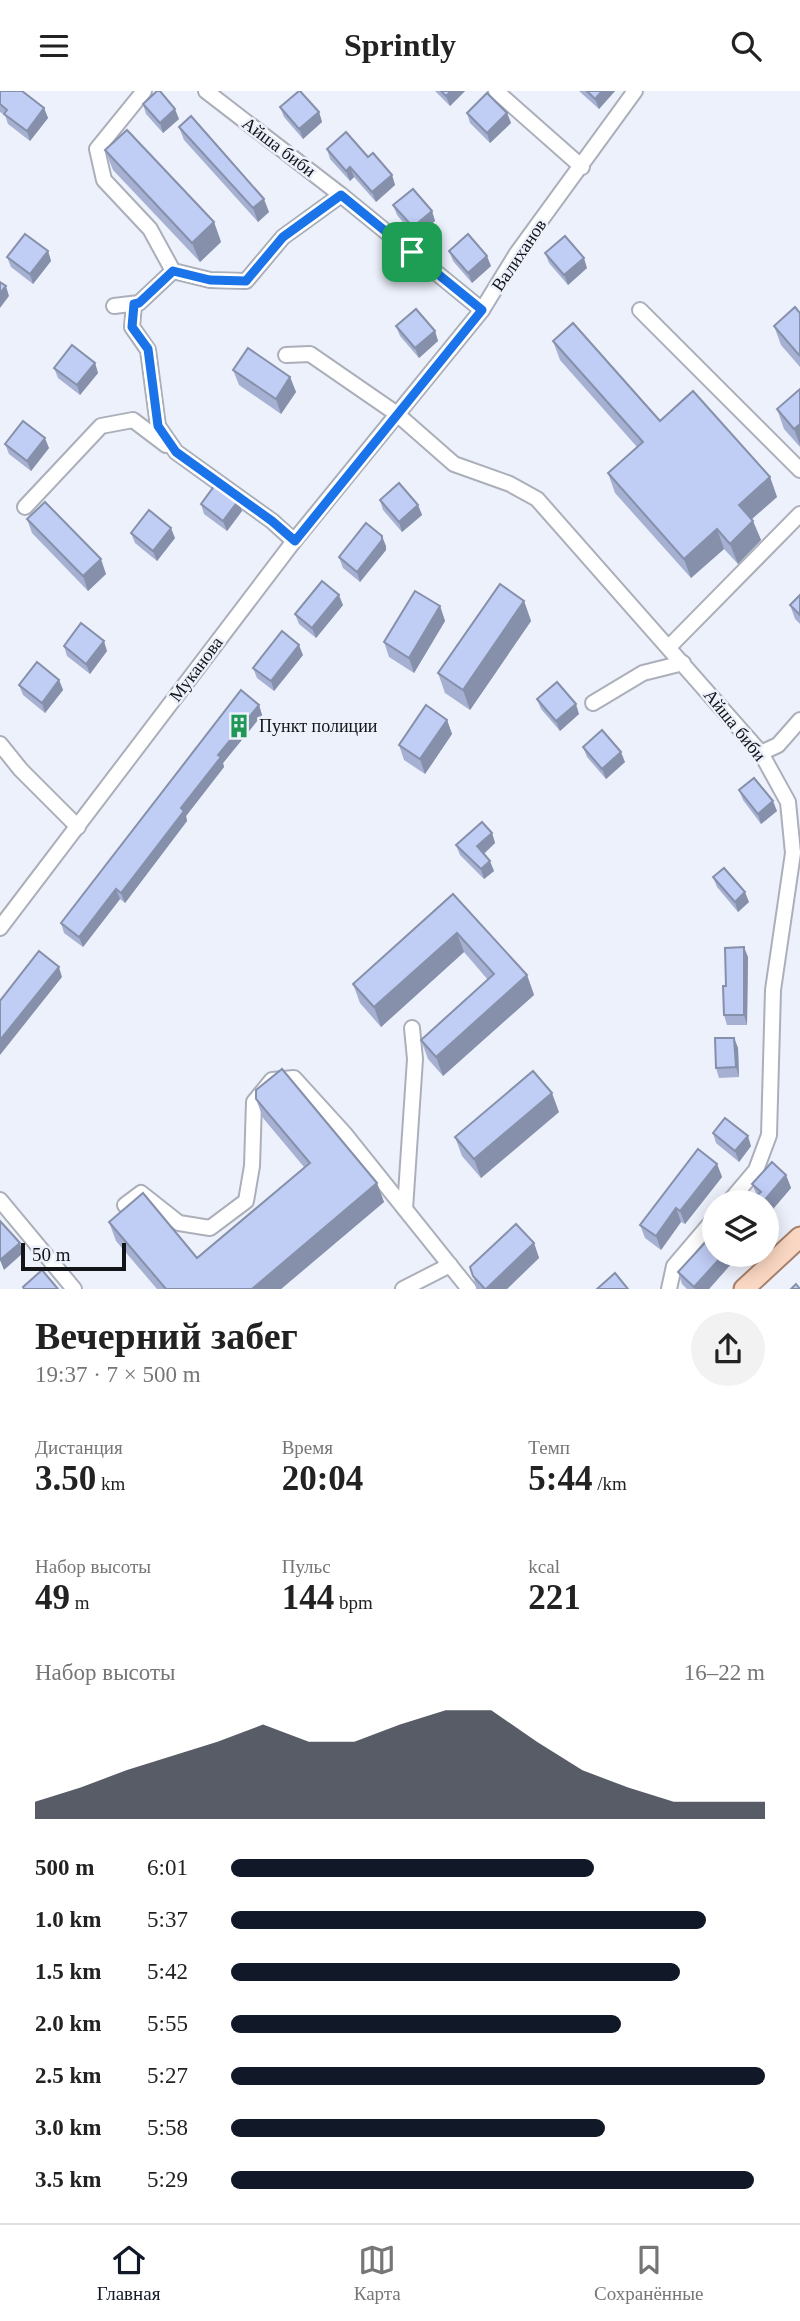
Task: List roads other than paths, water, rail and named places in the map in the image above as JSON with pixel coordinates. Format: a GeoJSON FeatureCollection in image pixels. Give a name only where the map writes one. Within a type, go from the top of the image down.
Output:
{"type":"FeatureCollection","features":[{"type":"Feature","properties":{"kind":"main road"},"geometry":{"type":"LineString","coordinates":[[744,1289],[800,1237]]}},
{"type":"Feature","properties":{"kind":"street"},"geometry":{"type":"LineString","coordinates":[[144,91],[97,149],[104,180],[150,229],[173,271],[210,280],[246,281],[283,237],[341,195]]}},
{"type":"Feature","properties":{"kind":"street","name":"Айша биби"},"geometry":{"type":"LineString","coordinates":[[206,91],[341,195],[482,310]]}},
{"type":"Feature","properties":{"kind":"street"},"geometry":{"type":"LineString","coordinates":[[495,91],[582,167]]}},
{"type":"Feature","properties":{"kind":"street","name":"Валиханов"},"geometry":{"type":"LineString","coordinates":[[397,414],[482,310],[517,253],[635,91]]}},
{"type":"Feature","properties":{"kind":"street"},"geometry":{"type":"LineString","coordinates":[[114,306],[139,303],[173,271]]}},
{"type":"Feature","properties":{"kind":"street"},"geometry":{"type":"LineString","coordinates":[[134,304],[132,327],[148,349],[158,426],[176,452]]}},
{"type":"Feature","properties":{"kind":"street"},"geometry":{"type":"LineString","coordinates":[[640,310],[800,470]]}},
{"type":"Feature","properties":{"kind":"street","name":"Айша биби"},"geometry":{"type":"LineString","coordinates":[[286,355],[310,354],[397,414],[454,464],[510,484],[537,499],[761,753],[788,802],[793,853],[773,990],[769,1135],[755,1170],[739,1190]]}},
{"type":"Feature","properties":{"kind":"street","name":"Муканова"},"geometry":{"type":"LineString","coordinates":[[0,928],[295,541],[397,414]]}},
{"type":"Feature","properties":{"kind":"street"},"geometry":{"type":"LineString","coordinates":[[25,507],[101,426],[133,420],[272,521],[295,541]]}},
{"type":"Feature","properties":{"kind":"street"},"geometry":{"type":"LineString","coordinates":[[669,646],[800,514]]}},
{"type":"Feature","properties":{"kind":"street"},"geometry":{"type":"LineString","coordinates":[[593,703],[643,673],[683,663]]}},
{"type":"Feature","properties":{"kind":"street"},"geometry":{"type":"LineString","coordinates":[[761,753],[778,745],[800,720]]}},
{"type":"Feature","properties":{"kind":"street"},"geometry":{"type":"LineString","coordinates":[[0,744],[21,770],[78,827]]}},
{"type":"Feature","properties":{"kind":"street"},"geometry":{"type":"LineString","coordinates":[[405,1209],[415,1059],[412,1028]]}},
{"type":"Feature","properties":{"kind":"street"},"geometry":{"type":"LineString","coordinates":[[125,1205],[141,1193],[179,1223],[210,1229],[246,1201],[252,1166],[254,1102],[272,1080],[294,1078],[344,1133],[469,1289]]}},
{"type":"Feature","properties":{"kind":"street"},"geometry":{"type":"LineString","coordinates":[[0,1200],[74,1289]]}},
{"type":"Feature","properties":{"kind":"street"},"geometry":{"type":"LineString","coordinates":[[669,1289],[674,1266],[702,1233]]}},
{"type":"Feature","properties":{"kind":"street"},"geometry":{"type":"LineString","coordinates":[[403,1289],[450,1265]]}},
{"type":"Feature","properties":{"kind":"place","name":"Пункт полиции"},"geometry":{"type":"Point","coordinates":[239,726]}}]}
